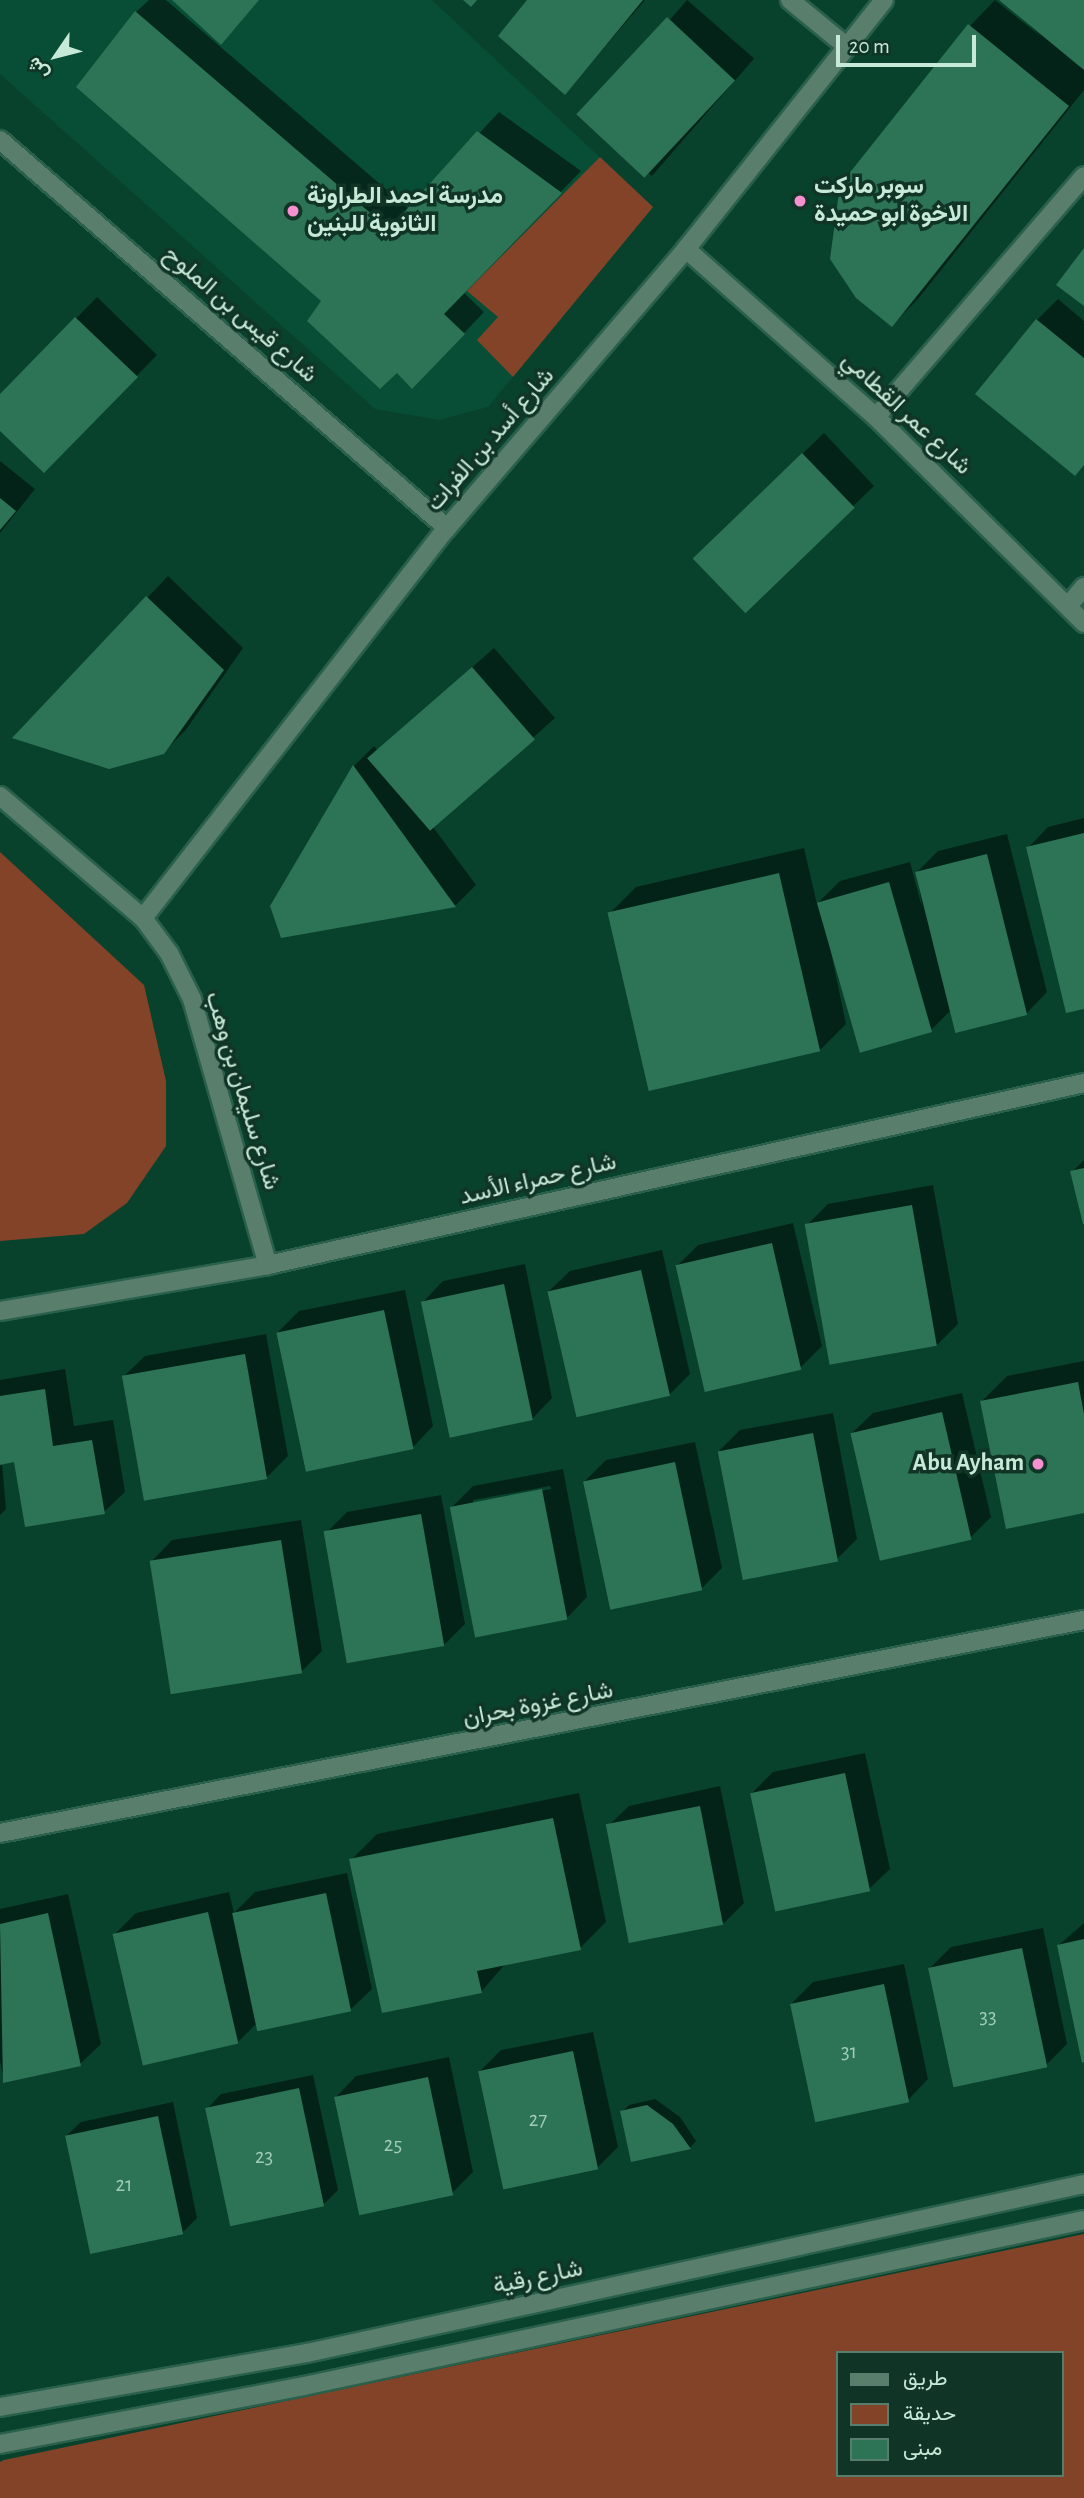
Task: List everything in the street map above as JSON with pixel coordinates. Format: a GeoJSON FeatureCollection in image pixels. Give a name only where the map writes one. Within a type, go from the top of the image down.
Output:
{"type":"FeatureCollection","features":[{"type":"Feature","properties":{"kind":"street"},"geometry":{"type":"LineString","coordinates":[[790,0],[846,46]]}},
{"type":"Feature","properties":{"kind":"street","name":"شارع أسد بن الفرات"},"geometry":{"type":"LineString","coordinates":[[143,918],[447,528],[686,249],[884,0]]}},
{"type":"Feature","properties":{"kind":"street","name":"شارع قيس بن الملوح"},"geometry":{"type":"LineString","coordinates":[[0,140],[447,528]]}},
{"type":"Feature","properties":{"kind":"street"},"geometry":{"type":"LineString","coordinates":[[876,417],[1084,176]]}},
{"type":"Feature","properties":{"kind":"street","name":"شارع عمر القطامي"},"geometry":{"type":"LineString","coordinates":[[686,249],[876,417],[1084,623]]}},
{"type":"Feature","properties":{"kind":"street"},"geometry":{"type":"LineString","coordinates":[[1068,606],[1084,587]]}},
{"type":"Feature","properties":{"kind":"street","name":"شارع سليمان بن وهب"},"geometry":{"type":"LineString","coordinates":[[0,796],[143,918],[169,953],[192,999],[268,1265]]}},
{"type":"Feature","properties":{"kind":"street","name":"شارع حمراء الأسد"},"geometry":{"type":"LineString","coordinates":[[0,1311],[268,1265],[1084,1083]]}},
{"type":"Feature","properties":{"kind":"street","name":"شارع غزوة بحران"},"geometry":{"type":"LineString","coordinates":[[0,1833],[1084,1620]]}},
{"type":"Feature","properties":{"kind":"street","name":"شارع رقية"},"geometry":{"type":"LineString","coordinates":[[0,2407],[307,2353],[1084,2184]]}},
{"type":"Feature","properties":{"kind":"street"},"geometry":{"type":"LineString","coordinates":[[0,2444],[304,2386],[1084,2220]]}},
{"type":"Feature","properties":{"kind":"shaded area"},"geometry":{"type":"Polygon","coordinates":[[[0,0],[432,0],[653,207],[488,407],[439,420],[375,409],[0,74],[0,0]]]}},
{"type":"Feature","properties":{"kind":"green space"},"geometry":{"type":"Polygon","coordinates":[[[600,157],[653,207],[513,377],[477,340],[498,317],[467,291],[600,157]]]}},
{"type":"Feature","properties":{"kind":"green space"},"geometry":{"type":"Polygon","coordinates":[[[0,852],[144,985],[166,1081],[166,1146],[127,1203],[84,1234],[0,1241],[0,852]]]}},
{"type":"Feature","properties":{"kind":"green space"},"geometry":{"type":"Polygon","coordinates":[[[1084,2234],[1084,2498],[0,2498],[0,2462],[1084,2234]]]}},
{"type":"Feature","properties":{"kind":"building"},"geometry":{"type":"Polygon","coordinates":[[[172,0],[259,0],[221,45],[172,0]]]}},
{"type":"Feature","properties":{"kind":"building"},"geometry":{"type":"Polygon","coordinates":[[[463,0],[477,0],[471,7],[463,0]]]}},
{"type":"Feature","properties":{"kind":"building"},"geometry":{"type":"Polygon","coordinates":[[[527,0],[643,0],[565,95],[498,36],[527,0]]]}},
{"type":"Feature","properties":{"kind":"building"},"geometry":{"type":"Polygon","coordinates":[[[999,0],[1084,0],[1084,70],[999,0]]]}},
{"type":"Feature","properties":{"kind":"building","name":"مدرسة احمد الطراونة الثانوية للبنين"},"geometry":{"type":"Polygon","coordinates":[[[135,11],[389,229],[477,131],[562,193],[444,314],[465,334],[412,389],[397,373],[380,389],[307,321],[321,301],[76,87],[135,11]]]}},
{"type":"Feature","properties":{"kind":"building"},"geometry":{"type":"Polygon","coordinates":[[[667,17],[735,80],[644,178],[576,114],[667,17]]]}},
{"type":"Feature","properties":{"kind":"building"},"geometry":{"type":"Polygon","coordinates":[[[968,24],[1069,106],[892,327],[856,298],[830,259],[840,185],[968,24]]]}},
{"type":"Feature","properties":{"kind":"building"},"geometry":{"type":"Polygon","coordinates":[[[1084,248],[1084,306],[1056,285],[1084,248]]]}},
{"type":"Feature","properties":{"kind":"building"},"geometry":{"type":"Polygon","coordinates":[[[75,317],[138,377],[44,473],[0,431],[0,394],[75,317]]]}},
{"type":"Feature","properties":{"kind":"building"},"geometry":{"type":"Polygon","coordinates":[[[1036,319],[1084,358],[1084,465],[1075,476],[975,394],[1036,319]]]}},
{"type":"Feature","properties":{"kind":"building"},"geometry":{"type":"Polygon","coordinates":[[[802,453],[855,508],[745,613],[693,559],[802,453]]]}},
{"type":"Feature","properties":{"kind":"building"},"geometry":{"type":"Polygon","coordinates":[[[0,498],[16,511],[0,530],[0,498]]]}},
{"type":"Feature","properties":{"kind":"building"},"geometry":{"type":"Polygon","coordinates":[[[146,596],[224,670],[164,754],[109,769],[12,738],[146,596]]]}},
{"type":"Feature","properties":{"kind":"building"},"geometry":{"type":"Polygon","coordinates":[[[472,667],[535,739],[430,831],[367,758],[472,667]]]}},
{"type":"Feature","properties":{"kind":"building"},"geometry":{"type":"Polygon","coordinates":[[[353,765],[456,907],[281,938],[270,906],[353,765]]]}},
{"type":"Feature","properties":{"kind":"building"},"geometry":{"type":"Polygon","coordinates":[[[1084,833],[1084,1009],[1066,1013],[1026,847],[1084,833]]]}},
{"type":"Feature","properties":{"kind":"building"},"geometry":{"type":"Polygon","coordinates":[[[987,854],[1027,1015],[955,1033],[915,872],[987,854]]]}},
{"type":"Feature","properties":{"kind":"building"},"geometry":{"type":"Polygon","coordinates":[[[779,873],[820,1051],[649,1091],[608,913],[779,873]]]}},
{"type":"Feature","properties":{"kind":"building"},"geometry":{"type":"Polygon","coordinates":[[[889,882],[932,1032],[860,1053],[817,903],[889,882]]]}},
{"type":"Feature","properties":{"kind":"building"},"geometry":{"type":"Polygon","coordinates":[[[1084,1168],[1084,1224],[1083,1224],[1070,1171],[1084,1168]]]}},
{"type":"Feature","properties":{"kind":"building"},"geometry":{"type":"Polygon","coordinates":[[[912,1205],[937,1346],[829,1365],[805,1224],[912,1205]]]}},
{"type":"Feature","properties":{"kind":"building"},"geometry":{"type":"Polygon","coordinates":[[[772,1243],[801,1370],[705,1392],[676,1265],[772,1243]]]}},
{"type":"Feature","properties":{"kind":"building"},"geometry":{"type":"Polygon","coordinates":[[[641,1270],[670,1396],[576,1417],[547,1292],[641,1270]]]}},
{"type":"Feature","properties":{"kind":"building"},"geometry":{"type":"Polygon","coordinates":[[[504,1284],[533,1420],[450,1438],[421,1302],[504,1284]]]}},
{"type":"Feature","properties":{"kind":"building"},"geometry":{"type":"Polygon","coordinates":[[[384,1310],[414,1449],[306,1472],[276,1333],[384,1310]]]}},
{"type":"Feature","properties":{"kind":"building"},"geometry":{"type":"Polygon","coordinates":[[[245,1354],[267,1479],[144,1501],[122,1376],[245,1354]]]}},
{"type":"Feature","properties":{"kind":"building","name":"Abu Ayham"},"geometry":{"type":"Polygon","coordinates":[[[1078,1382],[1084,1414],[1084,1513],[1006,1529],[980,1401],[1078,1382]]]}},
{"type":"Feature","properties":{"kind":"building"},"geometry":{"type":"Polygon","coordinates":[[[45,1389],[53,1446],[92,1440],[105,1514],[25,1527],[14,1462],[0,1465],[0,1396],[45,1389]]]}},
{"type":"Feature","properties":{"kind":"building"},"geometry":{"type":"Polygon","coordinates":[[[942,1412],[971,1540],[880,1561],[850,1433],[942,1412]]]}},
{"type":"Feature","properties":{"kind":"building"},"geometry":{"type":"Polygon","coordinates":[[[813,1433],[838,1562],[743,1580],[718,1452],[813,1433]]]}},
{"type":"Feature","properties":{"kind":"building"},"geometry":{"type":"Polygon","coordinates":[[[675,1462],[702,1590],[610,1610],[583,1482],[675,1462]]]}},
{"type":"Feature","properties":{"kind":"building"},"geometry":{"type":"Polygon","coordinates":[[[542,1489],[567,1620],[475,1637],[450,1507],[542,1489]]]}},
{"type":"Feature","properties":{"kind":"building"},"geometry":{"type":"Polygon","coordinates":[[[421,1514],[444,1646],[347,1663],[324,1531],[421,1514]]]}},
{"type":"Feature","properties":{"kind":"building"},"geometry":{"type":"Polygon","coordinates":[[[281,1540],[302,1673],[171,1694],[150,1561],[281,1540]]]}},
{"type":"Feature","properties":{"kind":"building"},"geometry":{"type":"Polygon","coordinates":[[[845,1773],[870,1891],[775,1912],[750,1793],[845,1773]]]}},
{"type":"Feature","properties":{"kind":"building"},"geometry":{"type":"Polygon","coordinates":[[[700,1806],[723,1925],[629,1943],[606,1824],[700,1806]]]}},
{"type":"Feature","properties":{"kind":"building"},"geometry":{"type":"Polygon","coordinates":[[[553,1818],[581,1950],[477,1971],[482,1993],[382,2013],[349,1859],[553,1818]]]}},
{"type":"Feature","properties":{"kind":"building"},"geometry":{"type":"Polygon","coordinates":[[[326,1893],[351,2011],[257,2031],[232,1913],[326,1893]]]}},
{"type":"Feature","properties":{"kind":"building"},"geometry":{"type":"Polygon","coordinates":[[[208,1912],[238,2044],[143,2066],[113,1934],[208,1912]]]}},
{"type":"Feature","properties":{"kind":"building"},"geometry":{"type":"Polygon","coordinates":[[[48,1913],[81,2066],[3,2083],[0,1924],[48,1913]]]}},
{"type":"Feature","properties":{"kind":"building"},"geometry":{"type":"Polygon","coordinates":[[[1084,1939],[1084,2062],[1082,2063],[1057,1945],[1084,1939]]]}},
{"type":"Feature","properties":{"kind":"building"},"geometry":{"type":"Polygon","coordinates":[[[1022,1948],[1047,2067],[953,2087],[928,1968],[1022,1948]]]}},
{"type":"Feature","properties":{"kind":"building"},"geometry":{"type":"Polygon","coordinates":[[[884,1984],[909,2102],[815,2122],[790,2004],[884,1984]]]}},
{"type":"Feature","properties":{"kind":"building"},"geometry":{"type":"Polygon","coordinates":[[[573,2051],[598,2169],[503,2190],[478,2071],[573,2051]]]}},
{"type":"Feature","properties":{"kind":"building"},"geometry":{"type":"Polygon","coordinates":[[[428,2077],[453,2195],[359,2215],[334,2097],[428,2077]]]}},
{"type":"Feature","properties":{"kind":"building"},"geometry":{"type":"Polygon","coordinates":[[[299,2088],[324,2206],[230,2226],[205,2108],[299,2088]]]}},
{"type":"Feature","properties":{"kind":"building"},"geometry":{"type":"Polygon","coordinates":[[[647,2105],[673,2124],[691,2149],[631,2162],[620,2111],[647,2105]]]}},
{"type":"Feature","properties":{"kind":"building"},"geometry":{"type":"Polygon","coordinates":[[[158,2116],[183,2234],[90,2254],[65,2136],[158,2116]]]}},
{"type":"Feature","properties":{"kind":"place","name":"سوبر ماركت الاخوة ابو حميدة"},"geometry":{"type":"Point","coordinates":[800,201]}},
{"type":"Feature","properties":{"kind":"place","name":"مدرسة احمد الطراونة الثانوية للبنين"},"geometry":{"type":"Point","coordinates":[293,211]}},
{"type":"Feature","properties":{"kind":"place","name":"Abu Ayham"},"geometry":{"type":"Point","coordinates":[1038,1464]}}]}
